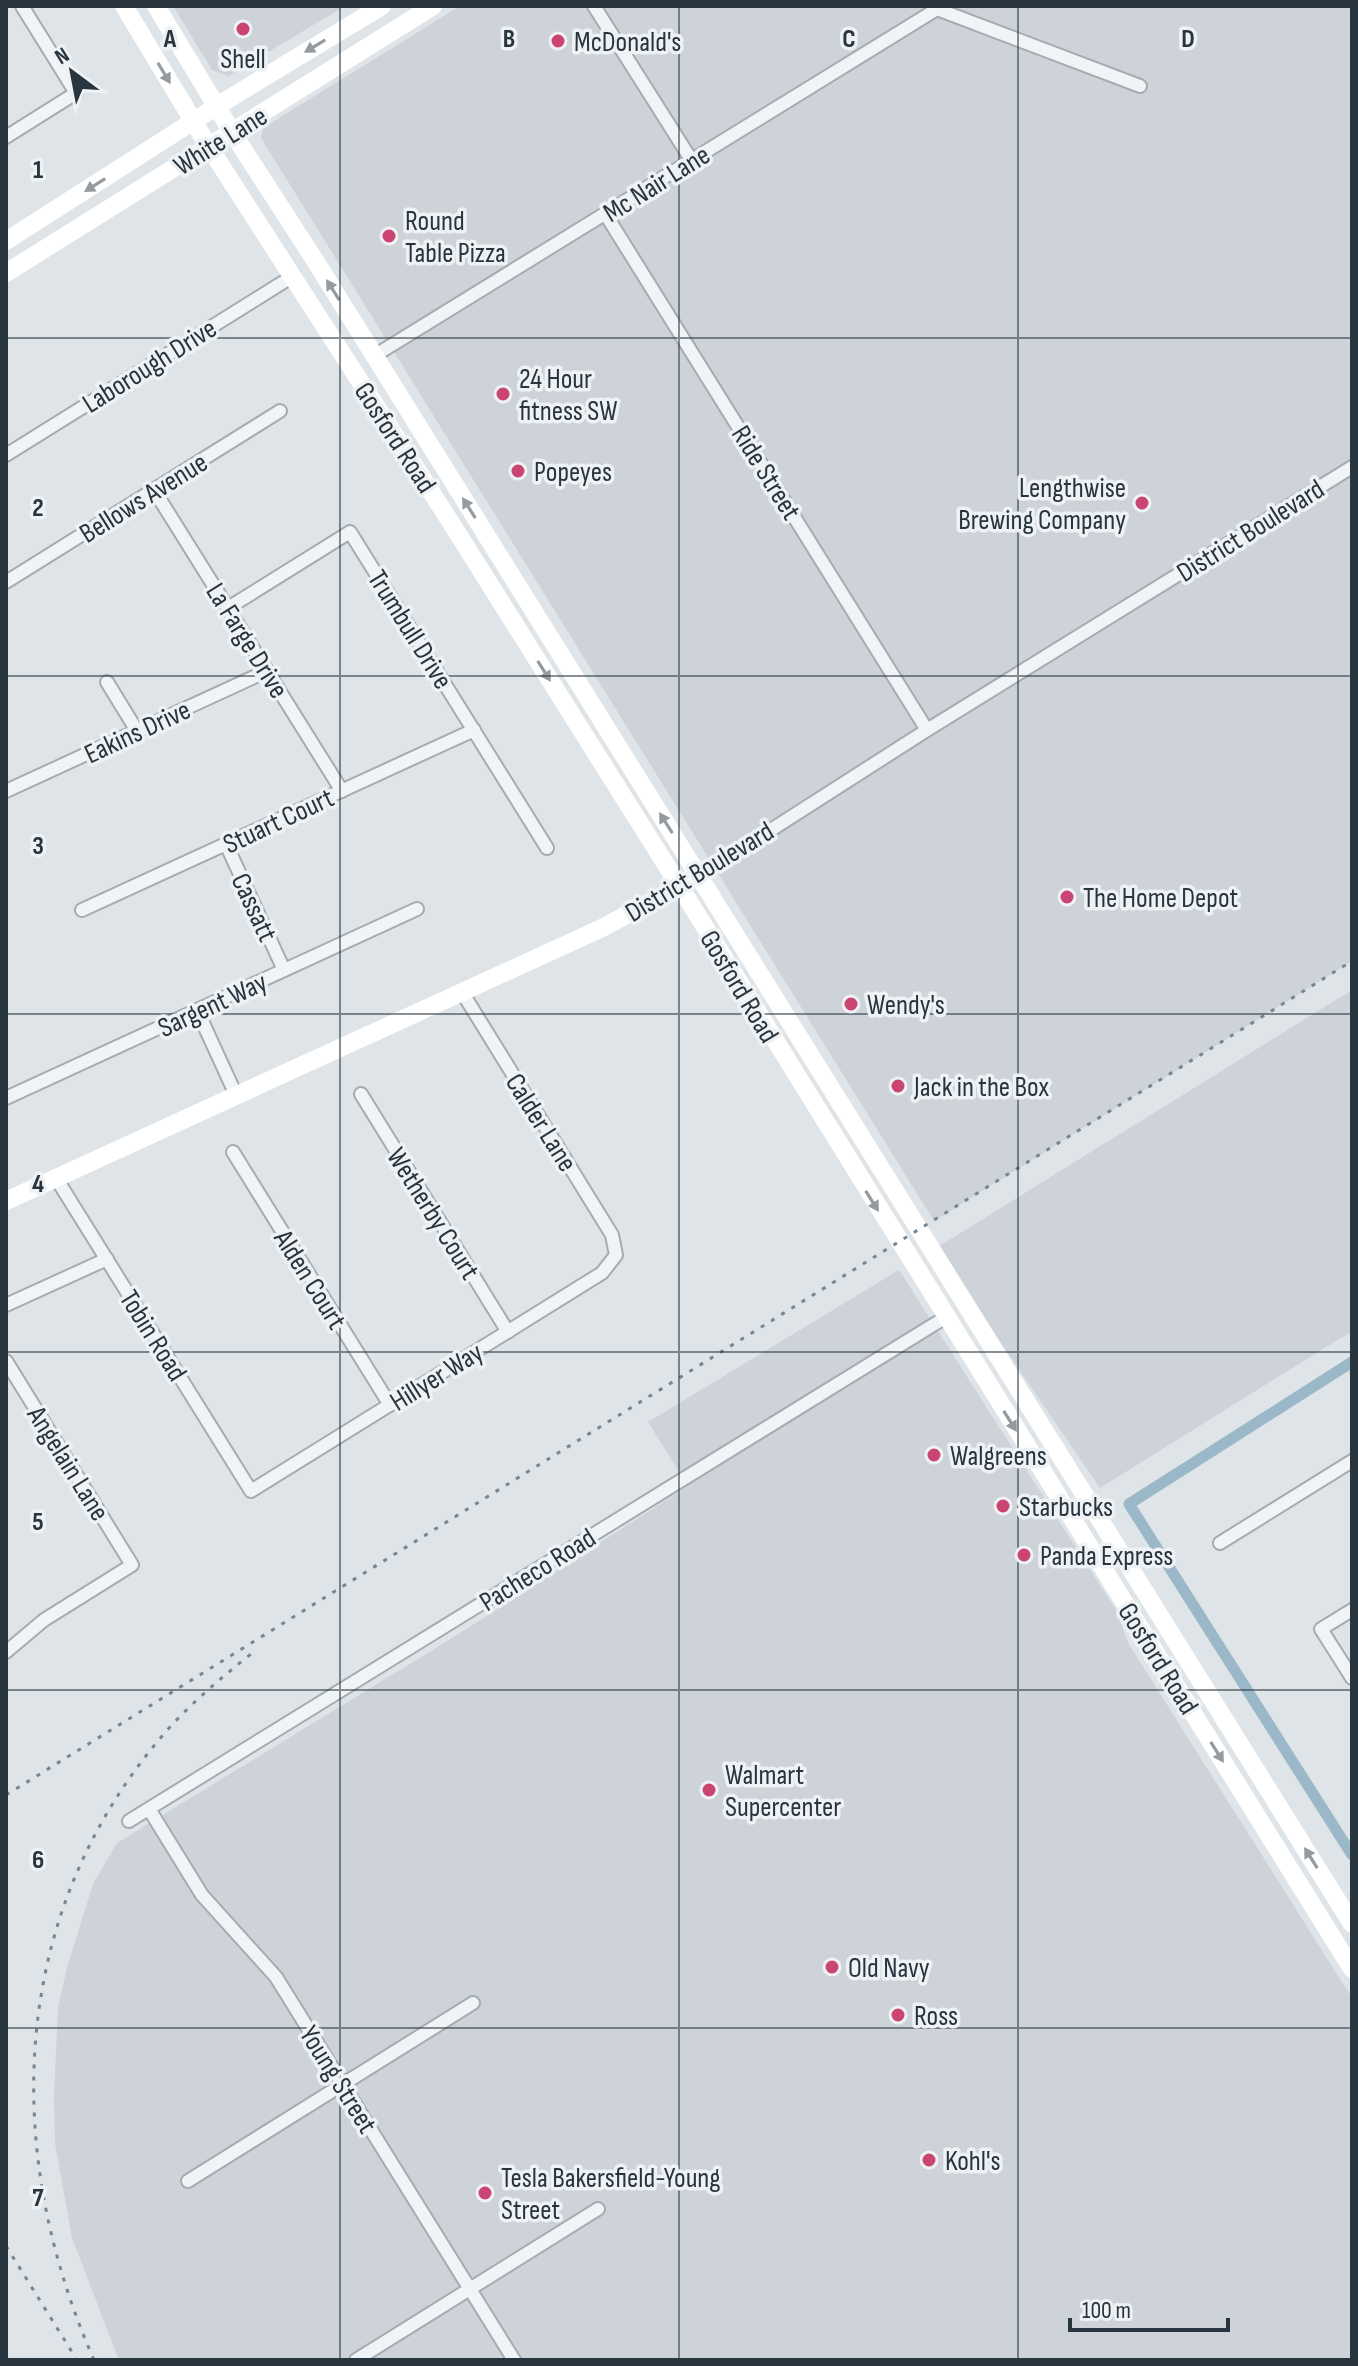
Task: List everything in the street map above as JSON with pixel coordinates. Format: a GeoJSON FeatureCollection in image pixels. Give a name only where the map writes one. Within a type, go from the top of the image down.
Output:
{"type":"FeatureCollection","features":[{"type":"Feature","properties":{"kind":"main road","name":"Gosford Road"},"geometry":{"type":"LineString","coordinates":[[124,6],[209,147],[448,518],[680,887],[1352,1969]]}},
{"type":"Feature","properties":{"kind":"main road","name":"Gosford Road"},"geometry":{"type":"LineString","coordinates":[[156,6],[1352,1924]]}},
{"type":"Feature","properties":{"kind":"main road","name":"White Lane"},"geometry":{"type":"LineString","coordinates":[[6,241],[193,121],[382,6]]}},
{"type":"Feature","properties":{"kind":"main road","name":"White Lane"},"geometry":{"type":"LineString","coordinates":[[6,273],[433,6]]}},
{"type":"Feature","properties":{"kind":"main road"},"geometry":{"type":"LineString","coordinates":[[297,282],[353,347],[364,356],[374,356]]}},
{"type":"Feature","properties":{"kind":"main road"},"geometry":{"type":"LineString","coordinates":[[448,518],[482,551],[536,634],[551,640]]}},
{"type":"Feature","properties":{"kind":"main road","name":"District Boulevard"},"geometry":{"type":"LineString","coordinates":[[6,1201],[602,928],[699,876]]}},
{"type":"Feature","properties":{"kind":"main road"},"geometry":{"type":"LineString","coordinates":[[744,994],[769,1012],[805,1068],[813,1074],[824,1075]]}},
{"type":"Feature","properties":{"kind":"main road"},"geometry":{"type":"LineString","coordinates":[[805,1092],[818,1094],[857,1153],[879,1165]]}},
{"type":"Feature","properties":{"kind":"main road"},"geometry":{"type":"LineString","coordinates":[[903,1249],[929,1268],[953,1301],[969,1309]]}},
{"type":"Feature","properties":{"kind":"main road"},"geometry":{"type":"LineString","coordinates":[[946,1317],[968,1328],[993,1368],[1018,1388]]}},
{"type":"Feature","properties":{"kind":"street"},"geometry":{"type":"LineString","coordinates":[[6,137],[76,93],[22,6]]}},
{"type":"Feature","properties":{"kind":"street"},"geometry":{"type":"LineString","coordinates":[[594,6],[692,161]]}},
{"type":"Feature","properties":{"kind":"street","name":"Mc Nair Lane"},"geometry":{"type":"LineString","coordinates":[[374,356],[937,9],[1140,86]]}},
{"type":"Feature","properties":{"kind":"street","name":"Ride Street"},"geometry":{"type":"LineString","coordinates":[[606,215],[927,730]]}},
{"type":"Feature","properties":{"kind":"street","name":"Laborough Drive"},"geometry":{"type":"LineString","coordinates":[[6,455],[297,282]]}},
{"type":"Feature","properties":{"kind":"street","name":"Bellows Avenue"},"geometry":{"type":"LineString","coordinates":[[6,582],[280,411]]}},
{"type":"Feature","properties":{"kind":"street","name":"District Boulevard"},"geometry":{"type":"LineString","coordinates":[[699,876],[927,730],[1352,467]]}},
{"type":"Feature","properties":{"kind":"street","name":"La Farge Drive"},"geometry":{"type":"LineString","coordinates":[[154,490],[342,791]]}},
{"type":"Feature","properties":{"kind":"street","name":"Trumbull Drive"},"geometry":{"type":"LineString","coordinates":[[228,608],[350,532],[547,848]]}},
{"type":"Feature","properties":{"kind":"street","name":"Eakins Drive"},"geometry":{"type":"LineString","coordinates":[[7,790],[267,671]]}},
{"type":"Feature","properties":{"kind":"street"},"geometry":{"type":"LineString","coordinates":[[107,682],[137,731]]}},
{"type":"Feature","properties":{"kind":"street","name":"Stuart Court"},"geometry":{"type":"LineString","coordinates":[[82,910],[474,730]]}},
{"type":"Feature","properties":{"kind":"street","name":"Cassatt"},"geometry":{"type":"LineString","coordinates":[[226,844],[284,970]]}},
{"type":"Feature","properties":{"kind":"street","name":"Sargent Way"},"geometry":{"type":"LineString","coordinates":[[6,1098],[417,909]]}},
{"type":"Feature","properties":{"kind":"street","name":"Calder Lane"},"geometry":{"type":"LineString","coordinates":[[462,992],[612,1235],[616,1255]]}},
{"type":"Feature","properties":{"kind":"street"},"geometry":{"type":"LineString","coordinates":[[197,1010],[236,1095]]}},
{"type":"Feature","properties":{"kind":"street","name":"Wetherby Court"},"geometry":{"type":"LineString","coordinates":[[361,1094],[508,1332]]}},
{"type":"Feature","properties":{"kind":"street","name":"Alden Court"},"geometry":{"type":"LineString","coordinates":[[233,1152],[390,1405]]}},
{"type":"Feature","properties":{"kind":"street","name":"Tobin Road"},"geometry":{"type":"LineString","coordinates":[[56,1178],[251,1491]]}},
{"type":"Feature","properties":{"kind":"street","name":"Hillyer Way"},"geometry":{"type":"LineString","coordinates":[[251,1491],[602,1273],[616,1255]]}},
{"type":"Feature","properties":{"kind":"street"},"geometry":{"type":"LineString","coordinates":[[6,1305],[107,1259]]}},
{"type":"Feature","properties":{"kind":"street","name":"Pacheco Road"},"geometry":{"type":"LineString","coordinates":[[129,1821],[946,1317]]}},
{"type":"Feature","properties":{"kind":"street","name":"Angelain Lane"},"geometry":{"type":"LineString","coordinates":[[6,1361],[132,1565],[8,1644]]}},
{"type":"Feature","properties":{"kind":"street"},"geometry":{"type":"LineString","coordinates":[[1220,1543],[1352,1461]]}},
{"type":"Feature","properties":{"kind":"street"},"geometry":{"type":"LineString","coordinates":[[1352,1610],[1321,1629],[1352,1678]]}},
{"type":"Feature","properties":{"kind":"street","name":"Young Street"},"geometry":{"type":"LineString","coordinates":[[149,1809],[202,1895],[276,1977],[514,2360]]}},
{"type":"Feature","properties":{"kind":"street"},"geometry":{"type":"LineString","coordinates":[[188,2181],[473,2003]]}},
{"type":"Feature","properties":{"kind":"street"},"geometry":{"type":"LineString","coordinates":[[356,2360],[598,2209]]}},
{"type":"Feature","properties":{"kind":"shaded area"},"geometry":{"type":"Polygon","coordinates":[[[173,6],[345,6],[228,76],[212,70],[173,6]]]}},
{"type":"Feature","properties":{"kind":"shaded area"},"geometry":{"type":"Polygon","coordinates":[[[460,6],[1352,6],[1352,961],[934,1221],[261,138],[263,128],[460,6]]]}},
{"type":"Feature","properties":{"kind":"shaded area"},"geometry":{"type":"Polygon","coordinates":[[[1352,990],[1352,1331],[1100,1488],[936,1248],[1352,990]]]}},
{"type":"Feature","properties":{"kind":"shaded area"},"geometry":{"type":"Polygon","coordinates":[[[899,1270],[1117,1612],[1128,1643],[1352,1998],[1352,2360],[119,2360],[72,2238],[55,2143],[54,2097],[58,2007],[67,1968],[93,1884],[117,1843],[449,1640],[688,1486],[648,1422],[899,1270]]]}},
{"type":"Feature","properties":{"kind":"waterway"},"geometry":{"type":"LineString","coordinates":[[1352,1362],[1129,1504],[1352,1855]]}},
{"type":"Feature","properties":{"kind":"railway"},"geometry":{"type":"LineString","coordinates":[[6,1795],[1352,961]]}},
{"type":"Feature","properties":{"kind":"railway"},"geometry":{"type":"LineString","coordinates":[[94,2360],[64,2279],[44,2197],[34,2114],[36,2032],[50,1951],[77,1872],[117,1797],[170,1727],[251,1654]]}},
{"type":"Feature","properties":{"kind":"railway"},"geometry":{"type":"LineString","coordinates":[[6,2246],[77,2360]]}},
{"type":"Feature","properties":{"kind":"place","name":"Shell"},"geometry":{"type":"Point","coordinates":[243,29]}},
{"type":"Feature","properties":{"kind":"place","name":"McDonald's"},"geometry":{"type":"Point","coordinates":[558,41]}},
{"type":"Feature","properties":{"kind":"place","name":"Round Table Pizza"},"geometry":{"type":"Point","coordinates":[389,236]}},
{"type":"Feature","properties":{"kind":"place","name":"24 Hour fitness SW"},"geometry":{"type":"Point","coordinates":[503,394]}},
{"type":"Feature","properties":{"kind":"place","name":"Popeyes"},"geometry":{"type":"Point","coordinates":[518,471]}},
{"type":"Feature","properties":{"kind":"place","name":"Lengthwise Brewing Company"},"geometry":{"type":"Point","coordinates":[1142,503]}},
{"type":"Feature","properties":{"kind":"place","name":"The Home Depot"},"geometry":{"type":"Point","coordinates":[1067,897]}},
{"type":"Feature","properties":{"kind":"place","name":"Wendy's"},"geometry":{"type":"Point","coordinates":[851,1004]}},
{"type":"Feature","properties":{"kind":"place","name":"Jack in the Box"},"geometry":{"type":"Point","coordinates":[898,1086]}},
{"type":"Feature","properties":{"kind":"place","name":"Walgreens"},"geometry":{"type":"Point","coordinates":[934,1455]}},
{"type":"Feature","properties":{"kind":"place","name":"Starbucks"},"geometry":{"type":"Point","coordinates":[1003,1506]}},
{"type":"Feature","properties":{"kind":"place","name":"Panda Express"},"geometry":{"type":"Point","coordinates":[1024,1555]}},
{"type":"Feature","properties":{"kind":"place","name":"Walmart Supercenter"},"geometry":{"type":"Point","coordinates":[709,1790]}},
{"type":"Feature","properties":{"kind":"place","name":"Old Navy"},"geometry":{"type":"Point","coordinates":[832,1967]}},
{"type":"Feature","properties":{"kind":"place","name":"Ross"},"geometry":{"type":"Point","coordinates":[898,2015]}},
{"type":"Feature","properties":{"kind":"place","name":"Kohl's"},"geometry":{"type":"Point","coordinates":[929,2160]}},
{"type":"Feature","properties":{"kind":"place","name":"Tesla Bakersfield-Young Street"},"geometry":{"type":"Point","coordinates":[485,2193]}}]}
